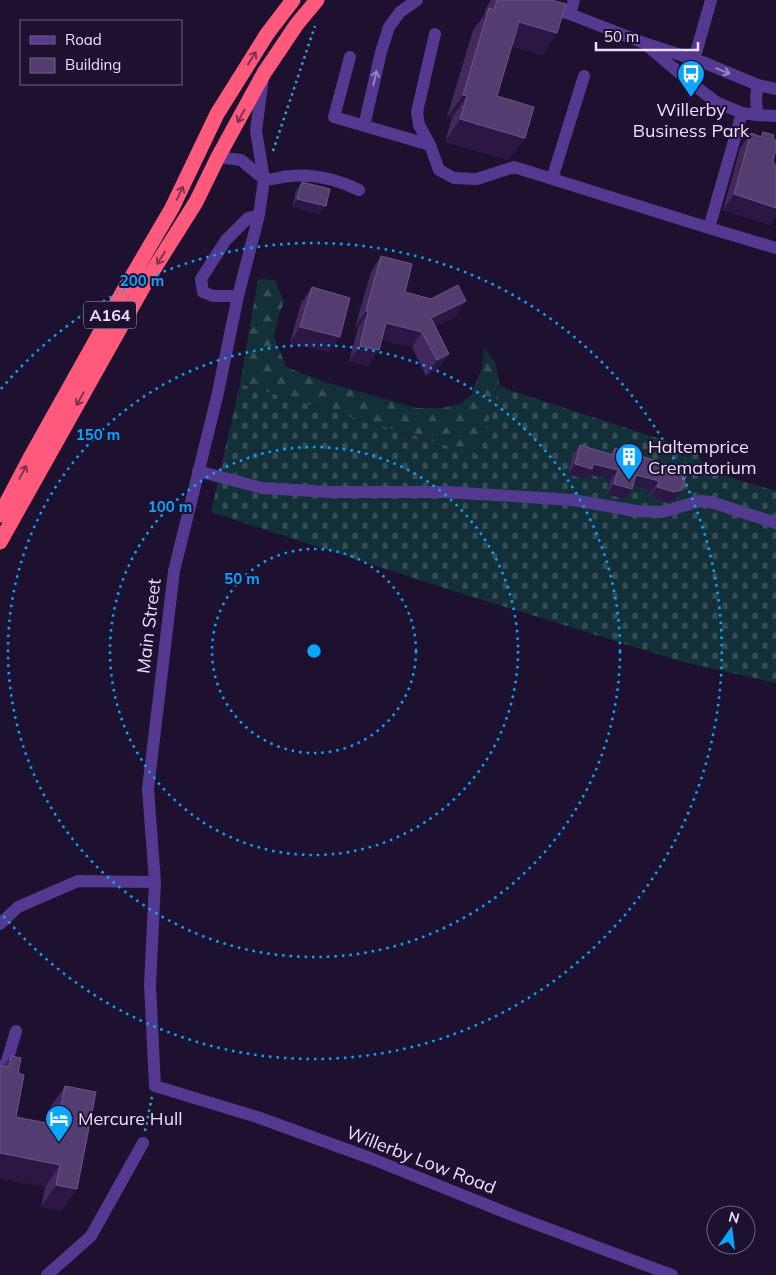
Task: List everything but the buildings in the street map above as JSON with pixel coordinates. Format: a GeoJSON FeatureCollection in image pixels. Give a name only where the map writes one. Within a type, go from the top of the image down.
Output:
{"type":"FeatureCollection","features":[{"type":"Feature","properties":{"kind":"highway","name":"A164"},"geometry":{"type":"LineString","coordinates":[[0,515],[124,290],[172,208],[217,114],[267,34],[293,0]]}},
{"type":"Feature","properties":{"kind":"highway","name":"A164"},"geometry":{"type":"LineString","coordinates":[[0,542],[146,280],[196,202],[218,157],[264,74],[297,24],[317,0]]}},
{"type":"Feature","properties":{"kind":"street"},"geometry":{"type":"LineString","coordinates":[[364,126],[380,52],[389,27],[400,12],[417,0]]}},
{"type":"Feature","properties":{"kind":"street"},"geometry":{"type":"LineString","coordinates":[[514,0],[570,14],[758,85],[776,89]]}},
{"type":"Feature","properties":{"kind":"street"},"geometry":{"type":"LineString","coordinates":[[570,14],[574,0]]}},
{"type":"Feature","properties":{"kind":"street"},"geometry":{"type":"LineString","coordinates":[[694,60],[711,0]]}},
{"type":"Feature","properties":{"kind":"street"},"geometry":{"type":"LineString","coordinates":[[435,34],[417,112],[420,125],[439,170],[454,178],[477,179],[514,167],[776,248]]}},
{"type":"Feature","properties":{"kind":"street"},"geometry":{"type":"LineString","coordinates":[[644,43],[716,102],[742,113],[776,116]]}},
{"type":"Feature","properties":{"kind":"street"},"geometry":{"type":"LineString","coordinates":[[350,57],[334,117],[430,145]]}},
{"type":"Feature","properties":{"kind":"street","name":"Main Street"},"geometry":{"type":"LineString","coordinates":[[155,1086],[150,985],[155,882],[148,789],[174,572],[217,397],[238,296],[259,215],[264,179],[256,131],[264,74]]}},
{"type":"Feature","properties":{"kind":"street"},"geometry":{"type":"LineString","coordinates":[[552,179],[584,76]]}},
{"type":"Feature","properties":{"kind":"street"},"geometry":{"type":"LineString","coordinates":[[757,115],[756,96],[758,85]]}},
{"type":"Feature","properties":{"kind":"street"},"geometry":{"type":"LineString","coordinates":[[708,228],[742,113]]}},
{"type":"Feature","properties":{"kind":"street"},"geometry":{"type":"LineString","coordinates":[[218,157],[241,160],[264,179],[312,176],[339,182],[359,190]]}},
{"type":"Feature","properties":{"kind":"street"},"geometry":{"type":"LineString","coordinates":[[238,296],[213,296],[203,292],[201,279],[226,240],[248,218],[259,215]]}},
{"type":"Feature","properties":{"kind":"street"},"geometry":{"type":"LineString","coordinates":[[198,471],[262,488],[330,492],[448,492],[573,500],[636,511],[662,512],[700,501],[711,502],[776,523]]}},
{"type":"Feature","properties":{"kind":"street"},"geometry":{"type":"LineString","coordinates":[[0,924],[18,907],[78,881],[155,882]]}},
{"type":"Feature","properties":{"kind":"street"},"geometry":{"type":"LineString","coordinates":[[0,1066],[5,1068],[16,1031]]}},
{"type":"Feature","properties":{"kind":"street","name":"Willerby Low Road"},"geometry":{"type":"LineString","coordinates":[[155,1086],[257,1117],[370,1158],[517,1217],[672,1275]]}},
{"type":"Feature","properties":{"kind":"street"},"geometry":{"type":"LineString","coordinates":[[48,1275],[91,1236],[143,1143]]}},
{"type":"Feature","properties":{"kind":"path"},"geometry":{"type":"LineString","coordinates":[[274,151],[316,23]]}},
{"type":"Feature","properties":{"kind":"path"},"geometry":{"type":"LineString","coordinates":[[143,1143],[155,1086]]}},
{"type":"Feature","properties":{"kind":"green space"},"geometry":{"type":"Polygon","coordinates":[[[258,279],[275,280],[284,302],[274,336],[286,367],[325,382],[417,408],[443,408],[460,404],[471,395],[482,368],[484,348],[495,362],[500,387],[479,455],[240,384],[258,279]]]}},
{"type":"Feature","properties":{"kind":"green space"},"geometry":{"type":"Polygon","coordinates":[[[240,384],[479,455],[500,387],[697,451],[705,470],[776,491],[776,683],[683,662],[441,587],[211,512],[240,384]]]}},
{"type":"Feature","properties":{"kind":"place","name":"Willerby Business Park"},"geometry":{"type":"Point","coordinates":[691,98]}},
{"type":"Feature","properties":{"kind":"place","name":"Haltemprice Crematorium"},"geometry":{"type":"Point","coordinates":[629,481]}},
{"type":"Feature","properties":{"kind":"place","name":"Mercure Hull"},"geometry":{"type":"Point","coordinates":[59,1143]}}]}
